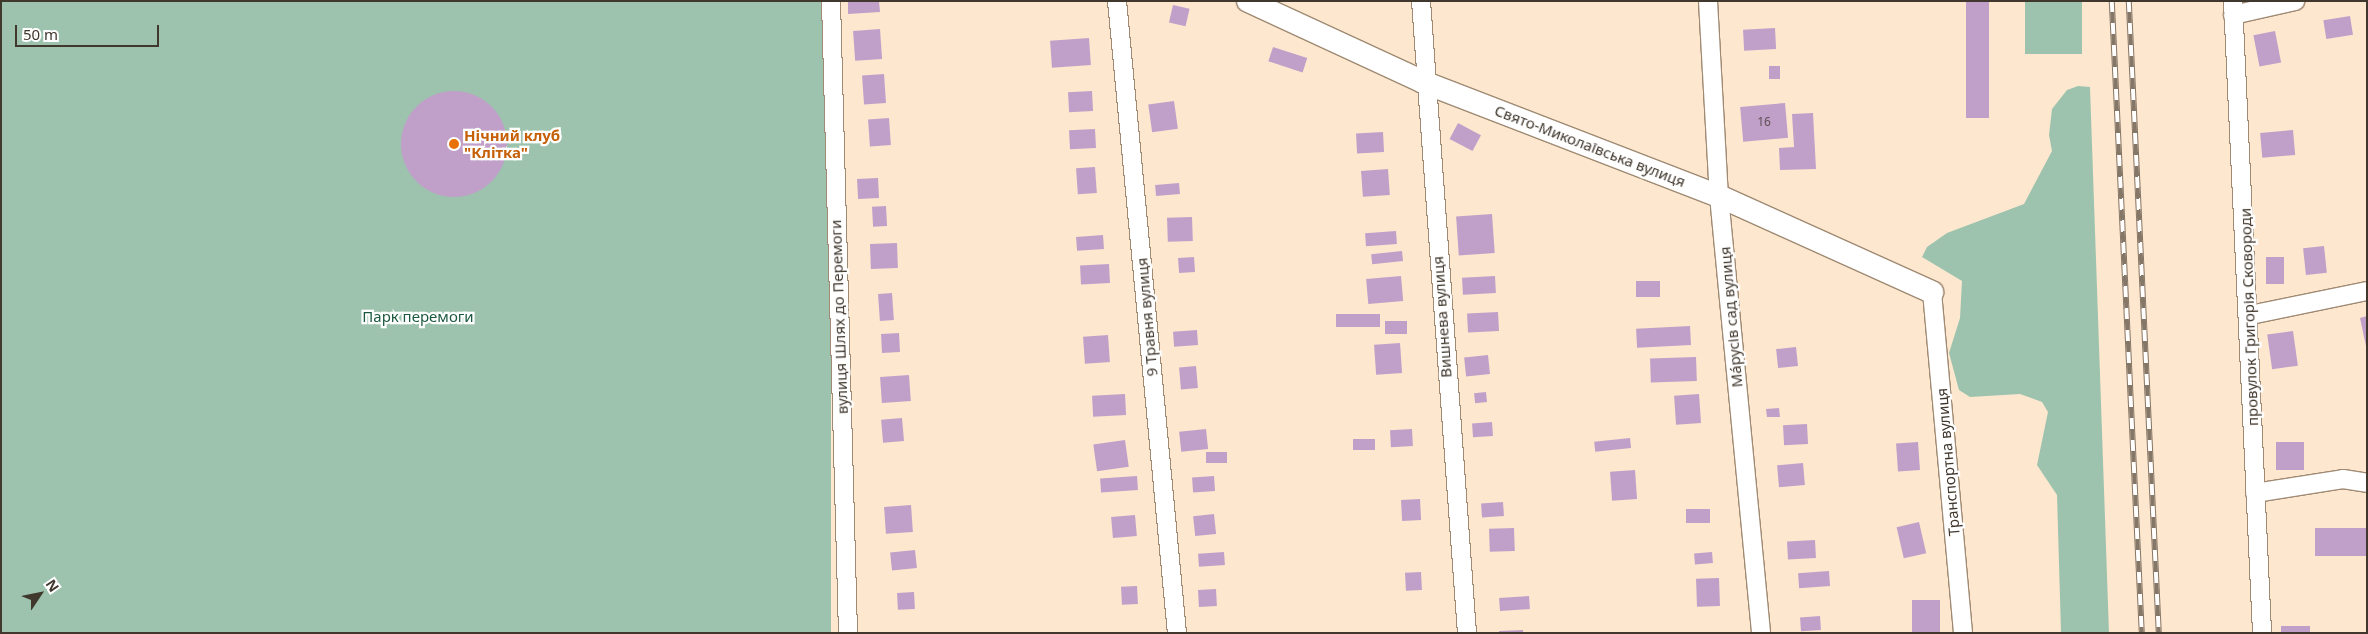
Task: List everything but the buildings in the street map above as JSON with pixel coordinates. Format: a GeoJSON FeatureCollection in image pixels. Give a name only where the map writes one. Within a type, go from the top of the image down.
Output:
{"type":"FeatureCollection","features":[{"type":"Feature","properties":{"kind":"street","name":"вулиця Шлях до Перемоги"},"geometry":{"type":"LineString","coordinates":[[831,1],[848,633]]}},
{"type":"Feature","properties":{"kind":"street","name":"9 Травня вулиця"},"geometry":{"type":"LineString","coordinates":[[1117,1],[1177,633]]}},
{"type":"Feature","properties":{"kind":"street","name":"Свято-Миколаївська вулиця"},"geometry":{"type":"LineString","coordinates":[[1248,1],[1423,82],[1719,196],[1932,292]]}},
{"type":"Feature","properties":{"kind":"street","name":"Вишнева вулиця"},"geometry":{"type":"LineString","coordinates":[[1421,1],[1423,82],[1466,633]]}},
{"type":"Feature","properties":{"kind":"street","name":"Мáрусів сад вулиця"},"geometry":{"type":"LineString","coordinates":[[1708,1],[1719,196],[1761,633]]}},
{"type":"Feature","properties":{"kind":"street"},"geometry":{"type":"LineString","coordinates":[[2233,8],[2295,1]]}},
{"type":"Feature","properties":{"kind":"street","name":"провулок Григорія Сковороди"},"geometry":{"type":"LineString","coordinates":[[2233,8],[2250,315],[2255,493],[2262,633]]}},
{"type":"Feature","properties":{"kind":"street"},"geometry":{"type":"LineString","coordinates":[[2250,315],[2367,291]]}},
{"type":"Feature","properties":{"kind":"street","name":"Транспортна вулиця"},"geometry":{"type":"LineString","coordinates":[[1932,292],[1963,633]]}},
{"type":"Feature","properties":{"kind":"street"},"geometry":{"type":"LineString","coordinates":[[2255,493],[2343,479],[2367,483]]}},
{"type":"Feature","properties":{"kind":"green space","name":"Парк перемоги"},"geometry":{"type":"Polygon","coordinates":[[[1,1],[831,1],[831,633],[1,633],[1,1]]]}},
{"type":"Feature","properties":{"kind":"green space"},"geometry":{"type":"Polygon","coordinates":[[[2025,1],[2082,1],[2082,54],[2025,54],[2025,1]]]}},
{"type":"Feature","properties":{"kind":"green space"},"geometry":{"type":"Polygon","coordinates":[[[2078,86],[2090,87],[2109,633],[2061,633],[2057,495],[2037,465],[2048,412],[2042,402],[2020,394],[1970,397],[1959,390],[1949,353],[1960,318],[1962,281],[1922,257],[1927,247],[1947,233],[2024,204],[2052,151],[2049,135],[2052,109],[2067,90],[2078,86]]]}},
{"type":"Feature","properties":{"kind":"railway"},"geometry":{"type":"LineString","coordinates":[[2112,1],[2142,633]]}},
{"type":"Feature","properties":{"kind":"railway"},"geometry":{"type":"LineString","coordinates":[[2129,1],[2159,633]]}},
{"type":"Feature","properties":{"kind":"place","name":"Нічний клуб \"Клітка\""},"geometry":{"type":"Point","coordinates":[454,144]}}]}
